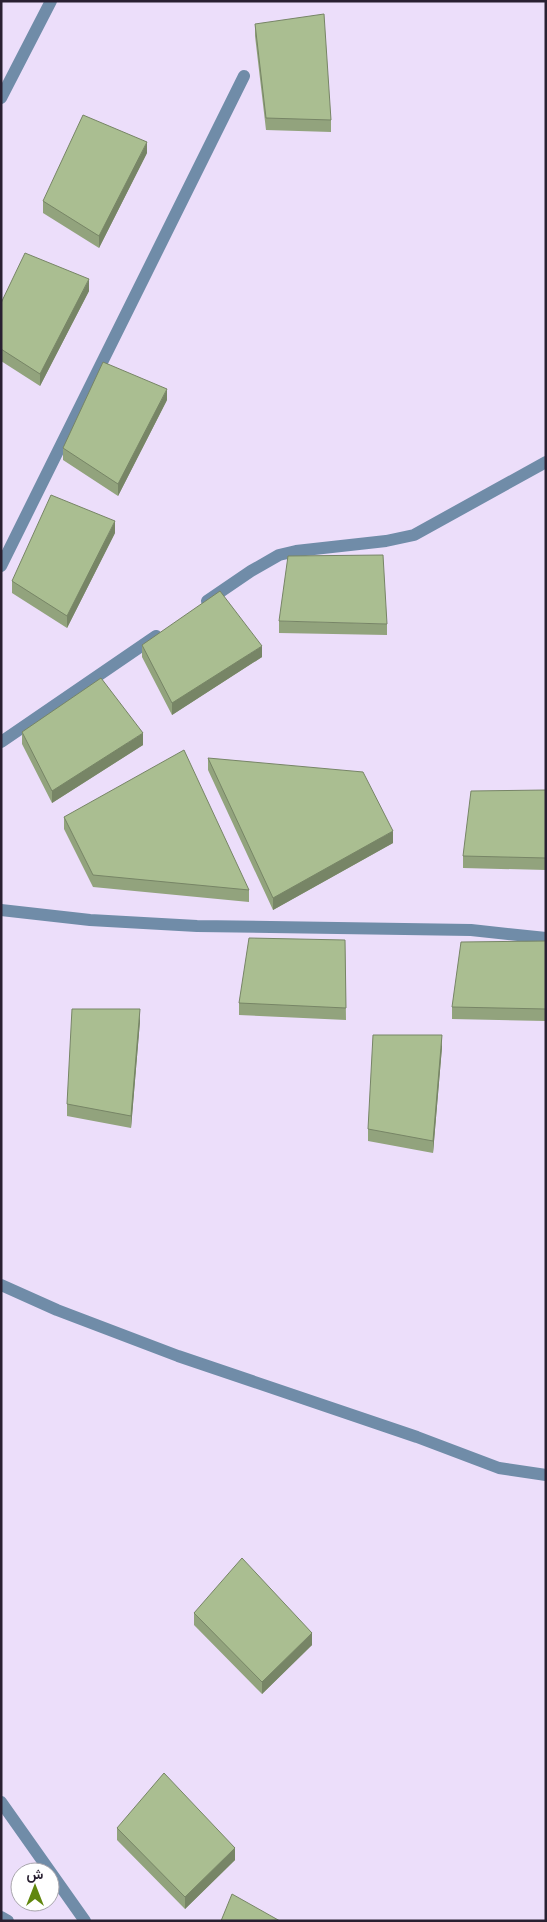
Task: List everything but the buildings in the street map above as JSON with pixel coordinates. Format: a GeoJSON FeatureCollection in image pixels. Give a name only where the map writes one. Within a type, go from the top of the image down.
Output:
{"type":"FeatureCollection","features":[{"type":"Feature","properties":{"kind":"street"},"geometry":{"type":"LineString","coordinates":[[1,98],[51,1]]}},
{"type":"Feature","properties":{"kind":"street"},"geometry":{"type":"LineString","coordinates":[[1,566],[244,76]]}},
{"type":"Feature","properties":{"kind":"street"},"geometry":{"type":"LineString","coordinates":[[194,610],[251,571],[279,555],[296,551],[386,541],[414,535],[546,462]]}},
{"type":"Feature","properties":{"kind":"street"},"geometry":{"type":"LineString","coordinates":[[1,742],[170,626]]}},
{"type":"Feature","properties":{"kind":"street"},"geometry":{"type":"LineString","coordinates":[[1,910],[90,920],[197,926],[471,930],[546,938]]}},
{"type":"Feature","properties":{"kind":"street"},"geometry":{"type":"LineString","coordinates":[[1,1284],[57,1310],[178,1356],[417,1437],[499,1468],[546,1475]]}},
{"type":"Feature","properties":{"kind":"street"},"geometry":{"type":"LineString","coordinates":[[1,1802],[84,1921]]}},
{"type":"Feature","properties":{"kind":"street"},"geometry":{"type":"LineString","coordinates":[[1,1917],[8,1921]]}}]}
